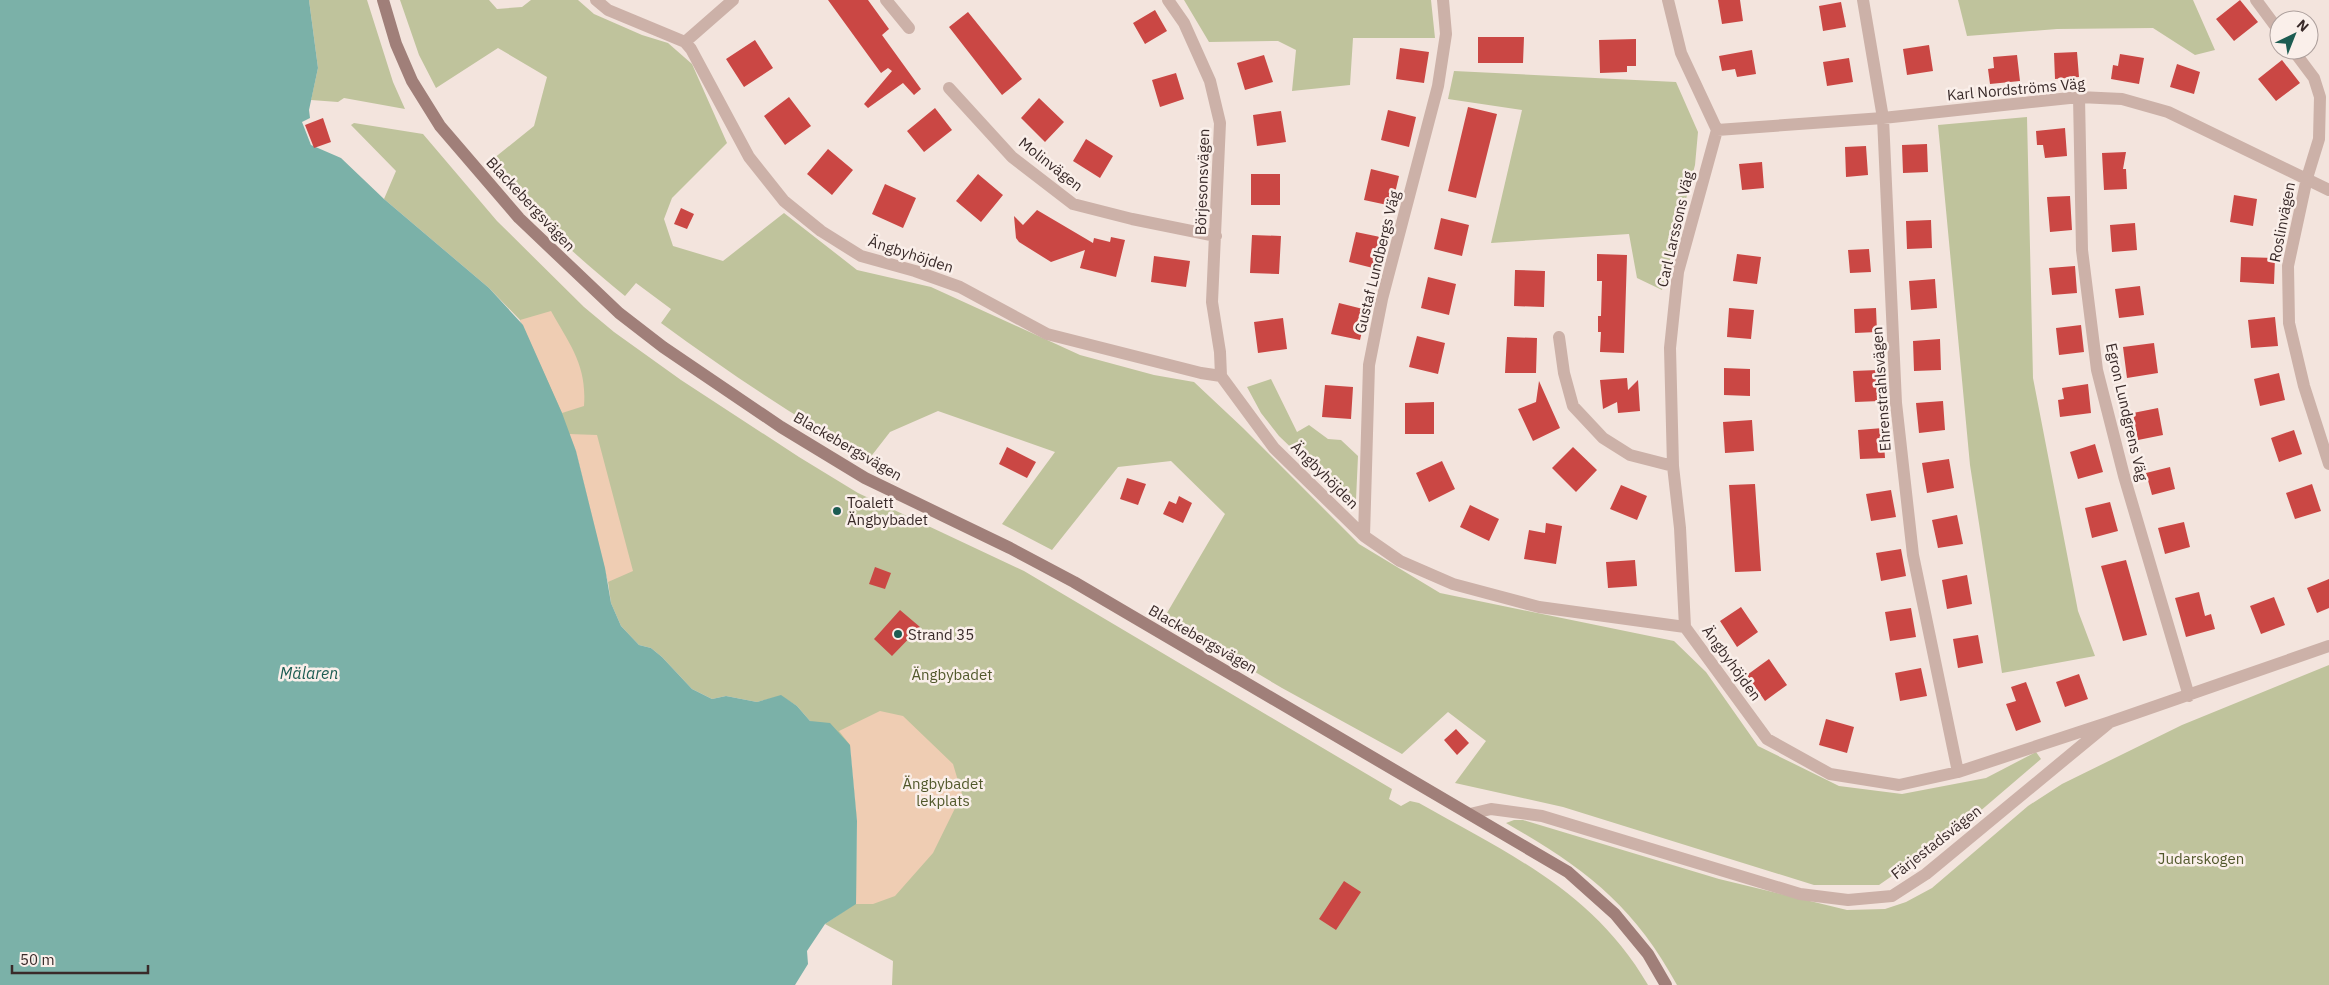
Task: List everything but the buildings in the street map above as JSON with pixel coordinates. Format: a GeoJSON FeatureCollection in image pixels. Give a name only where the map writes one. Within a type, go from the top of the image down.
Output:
{"type":"FeatureCollection","features":[{"type":"Feature","properties":{"kind":"street","name":"Blackebergsvägen"},"geometry":{"type":"LineString","coordinates":[[384,0],[396,44],[412,81],[440,126],[518,218],[554,254],[613,308],[663,347],[781,427],[865,478],[1010,548],[1074,582],[1470,814],[1575,878],[1615,914],[1648,954],[1666,985]]}},
{"type":"Feature","properties":{"kind":"street"},"geometry":{"type":"LineString","coordinates":[[596,0],[608,10],[685,42],[733,0]]}},
{"type":"Feature","properties":{"kind":"street"},"geometry":{"type":"LineString","coordinates":[[886,0],[909,28]]}},
{"type":"Feature","properties":{"kind":"street","name":"Börjesonsvägen"},"geometry":{"type":"LineString","coordinates":[[1168,0],[1184,23],[1210,81],[1220,123],[1212,302],[1220,352],[1221,376]]}},
{"type":"Feature","properties":{"kind":"street","name":"Gustaf Lundbergs Väg"},"geometry":{"type":"LineString","coordinates":[[1364,536],[1369,364],[1382,300],[1438,86],[1446,34],[1443,0]]}},
{"type":"Feature","properties":{"kind":"street"},"geometry":{"type":"LineString","coordinates":[[1668,0],[1681,53],[1717,130]]}},
{"type":"Feature","properties":{"kind":"street","name":"Ehrenstrahlsvägen"},"geometry":{"type":"LineString","coordinates":[[1863,0],[1883,118],[1896,403],[1912,545],[1958,772]]}},
{"type":"Feature","properties":{"kind":"street"},"geometry":{"type":"LineString","coordinates":[[2256,0],[2269,18]]}},
{"type":"Feature","properties":{"kind":"street","name":"Ängbyhöjden"},"geometry":{"type":"LineString","coordinates":[[685,42],[692,49],[748,157],[754,165],[784,201],[821,231],[860,256],[915,270],[960,288],[1047,334],[1201,373],[1221,376],[1274,448],[1364,536],[1400,561],[1453,584],[1539,606],[1685,627],[1767,739],[1830,774],[1899,785],[1958,772],[2110,722]]}},
{"type":"Feature","properties":{"kind":"street","name":"Roslinvägen"},"geometry":{"type":"LineString","coordinates":[[2300,60],[2314,78],[2320,97],[2319,139],[2307,178],[2288,266],[2289,323],[2304,386],[2329,464]]}},
{"type":"Feature","properties":{"kind":"street","name":"Molinvägen"},"geometry":{"type":"LineString","coordinates":[[949,88],[1012,157],[1073,204],[1132,219],[1216,236]]}},
{"type":"Feature","properties":{"kind":"street","name":"Karl Nordströms Väg"},"geometry":{"type":"LineString","coordinates":[[1717,130],[1883,118],[2079,97],[2122,99],[2168,112],[2329,190]]}},
{"type":"Feature","properties":{"kind":"street","name":"Egron Lundgrens Väg"},"geometry":{"type":"LineString","coordinates":[[2079,97],[2082,250],[2097,370],[2124,476],[2189,696]]}},
{"type":"Feature","properties":{"kind":"street","name":"Carl Larssons Väg"},"geometry":{"type":"LineString","coordinates":[[1685,627],[1680,528],[1673,466],[1670,348],[1678,272],[1717,130]]}},
{"type":"Feature","properties":{"kind":"street"},"geometry":{"type":"LineString","coordinates":[[1559,337],[1564,373],[1573,406],[1603,438],[1630,455],[1673,466]]}},
{"type":"Feature","properties":{"kind":"street","name":"Färjestadsvägen"},"geometry":{"type":"LineString","coordinates":[[1470,814],[1491,809],[1542,816],[1800,894],[1848,900],[1892,896],[1926,874],[2110,722],[2329,646]]}},
{"type":"Feature","properties":{"kind":"green space"},"geometry":{"type":"Polygon","coordinates":[[[309,0],[367,0],[393,82],[405,109],[344,98],[338,102],[311,100],[318,68],[309,0]]]}},
{"type":"Feature","properties":{"kind":"green space"},"geometry":{"type":"Polygon","coordinates":[[[400,0],[489,0],[497,9],[522,7],[531,0],[578,0],[594,14],[642,35],[668,43],[692,64],[727,143],[672,198],[664,219],[673,246],[723,261],[784,213],[857,270],[931,287],[1080,355],[1154,375],[1194,382],[1243,428],[1359,544],[1440,593],[1674,641],[1706,672],[1758,746],[1839,786],[1902,794],[1986,778],[2036,752],[2041,759],[1958,830],[1879,885],[1814,885],[1563,807],[1455,783],[1486,741],[1448,712],[1402,754],[1282,688],[1164,618],[1225,514],[1171,461],[1118,467],[1052,550],[1002,524],[1055,452],[938,411],[890,432],[869,459],[763,394],[661,323],[671,309],[636,283],[625,296],[553,233],[519,199],[488,163],[534,126],[547,77],[498,48],[436,88],[419,55],[400,0]]]}},
{"type":"Feature","properties":{"kind":"green space"},"geometry":{"type":"Polygon","coordinates":[[[1184,0],[1431,0],[1435,38],[1353,38],[1350,85],[1292,91],[1296,50],[1278,41],[1209,42],[1184,0]]]}},
{"type":"Feature","properties":{"kind":"green space"},"geometry":{"type":"Polygon","coordinates":[[[1958,0],[2193,0],[2215,50],[2195,55],[2153,28],[2057,29],[1967,36],[1958,0]]]}},
{"type":"Feature","properties":{"kind":"green space"},"geometry":{"type":"Polygon","coordinates":[[[1454,71],[1676,82],[1698,132],[1695,165],[1662,290],[1637,278],[1629,234],[1491,243],[1522,110],[1448,99],[1454,71]]]}},
{"type":"Feature","properties":{"kind":"green space"},"geometry":{"type":"Polygon","coordinates":[[[2027,117],[2033,378],[2078,611],[2095,656],[2002,673],[1970,465],[1938,125],[2027,117]]]}},
{"type":"Feature","properties":{"kind":"green space"},"geometry":{"type":"Polygon","coordinates":[[[354,123],[423,134],[497,221],[584,307],[614,332],[681,380],[799,457],[858,493],[1024,571],[1392,789],[1389,799],[1401,806],[1410,801],[1419,803],[1517,858],[1547,878],[1602,924],[1626,952],[1648,985],[892,985],[893,961],[825,924],[856,903],[857,821],[850,745],[810,721],[797,706],[781,696],[757,702],[726,696],[712,699],[692,689],[662,657],[651,648],[639,645],[621,626],[611,603],[608,582],[576,451],[520,320],[489,288],[384,199],[396,171],[351,125],[354,123]]]}},
{"type":"Feature","properties":{"kind":"green space"},"geometry":{"type":"Polygon","coordinates":[[[1271,379],[1297,432],[1309,425],[1328,439],[1341,440],[1358,456],[1356,500],[1351,505],[1279,436],[1261,413],[1247,387],[1271,379]]]}},
{"type":"Feature","properties":{"kind":"green space","name":"Judarskogen"},"geometry":{"type":"Polygon","coordinates":[[[2329,665],[2329,985],[1677,985],[1643,932],[1604,890],[1559,856],[1506,823],[1514,820],[1523,820],[1719,879],[1847,910],[1885,909],[1906,902],[1932,888],[2028,806],[2062,784],[2182,725],[2329,665]]]}},
{"type":"Feature","properties":{"kind":"sand"},"geometry":{"type":"Polygon","coordinates":[[[551,311],[571,345],[583,379],[584,406],[562,413],[520,320],[551,311]]]}},
{"type":"Feature","properties":{"kind":"sand"},"geometry":{"type":"Polygon","coordinates":[[[569,434],[597,435],[633,571],[608,582],[576,451],[569,434]]]}},
{"type":"Feature","properties":{"kind":"sand"},"geometry":{"type":"Polygon","coordinates":[[[880,711],[903,716],[953,764],[962,794],[933,853],[895,896],[873,904],[856,904],[857,821],[850,745],[839,731],[880,711]]]}},
{"type":"Feature","properties":{"kind":"water","name":"Mälaren"},"geometry":{"type":"Polygon","coordinates":[[[0,0],[309,0],[318,68],[309,110],[310,118],[302,122],[311,145],[341,158],[384,199],[489,288],[523,325],[562,413],[576,451],[605,568],[611,603],[621,626],[639,645],[651,648],[662,657],[692,689],[712,699],[726,696],[757,702],[781,695],[797,706],[810,721],[830,723],[850,745],[857,821],[856,904],[825,924],[807,951],[808,964],[795,985],[0,985],[0,0]]]}},
{"type":"Feature","properties":{"kind":"place","name":"Toalett Ängbybadet"},"geometry":{"type":"Point","coordinates":[837,511]}},
{"type":"Feature","properties":{"kind":"place","name":"Strand 35"},"geometry":{"type":"Point","coordinates":[898,634]}},
{"type":"Feature","properties":{"kind":"park label","name":"Ängbybadet"},"geometry":{"type":"Point","coordinates":[952,674]}},
{"type":"Feature","properties":{"kind":"park label","name":"Ängbybadet lekplats"},"geometry":{"type":"Point","coordinates":[943,792]}}]}
